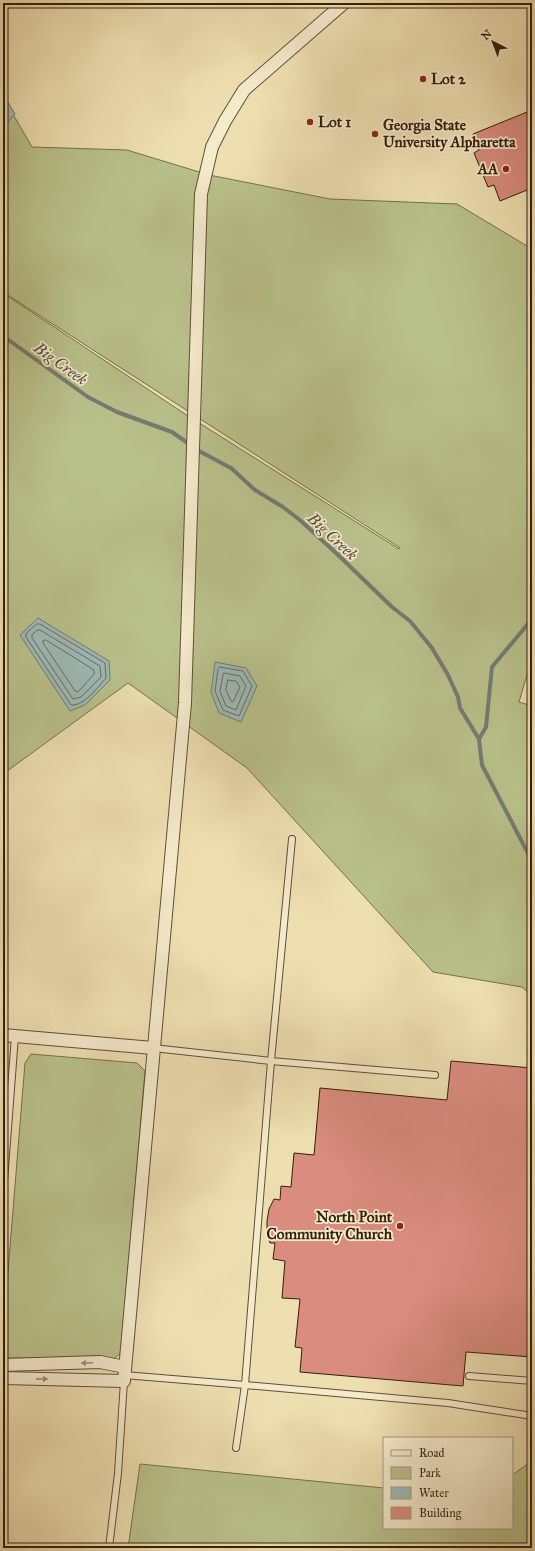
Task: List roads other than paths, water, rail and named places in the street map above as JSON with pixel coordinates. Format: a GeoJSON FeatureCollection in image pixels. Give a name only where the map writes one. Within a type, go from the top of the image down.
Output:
{"type":"FeatureCollection","features":[{"type":"Feature","properties":{"kind":"street"},"geometry":{"type":"LineString","coordinates":[[124,1374],[185,703],[201,194],[212,147],[225,121],[244,90],[344,3]]}},
{"type":"Feature","properties":{"kind":"street"},"geometry":{"type":"LineString","coordinates":[[9,1035],[153,1048]]}},
{"type":"Feature","properties":{"kind":"street"},"geometry":{"type":"LineString","coordinates":[[3,1365],[100,1362],[124,1374]]}},
{"type":"Feature","properties":{"kind":"street"},"geometry":{"type":"LineString","coordinates":[[3,1378],[124,1374]]}},
{"type":"Feature","properties":{"kind":"lane"},"geometry":{"type":"LineString","coordinates":[[236,1448],[245,1385],[271,1061],[292,839]]}},
{"type":"Feature","properties":{"kind":"lane"},"geometry":{"type":"LineString","coordinates":[[3,1194],[9,1035]]}},
{"type":"Feature","properties":{"kind":"lane"},"geometry":{"type":"LineString","coordinates":[[153,1048],[271,1061],[435,1075]]}},
{"type":"Feature","properties":{"kind":"lane"},"geometry":{"type":"LineString","coordinates":[[109,1548],[118,1473],[124,1374],[448,1403],[532,1416]]}},
{"type":"Feature","properties":{"kind":"lane"},"geometry":{"type":"LineString","coordinates":[[469,1376],[532,1381]]}},
{"type":"Feature","properties":{"kind":"water"},"geometry":{"type":"Polygon","coordinates":[[[3,94],[15,114],[3,127],[3,94]]]}},
{"type":"Feature","properties":{"kind":"water"},"geometry":{"type":"Polygon","coordinates":[[[38,618],[109,661],[110,680],[85,705],[70,711],[20,635],[38,618]]]}},
{"type":"Feature","properties":{"kind":"water"},"geometry":{"type":"Polygon","coordinates":[[[215,662],[246,668],[257,686],[241,722],[219,713],[211,692],[215,662]]]}},
{"type":"Feature","properties":{"kind":"waterway","name":"Big Creek"},"geometry":{"type":"LineString","coordinates":[[3,336],[88,397],[117,412],[172,432],[199,451],[231,468],[255,490],[283,507],[301,521],[392,607],[410,621],[432,648],[448,675],[458,697],[460,708],[479,739],[482,765],[532,861]]}},
{"type":"Feature","properties":{"kind":"waterway"},"geometry":{"type":"LineString","coordinates":[[479,739],[486,727],[492,667],[532,619]]}},
{"type":"Feature","properties":{"kind":"place","name":"Lot 2"},"geometry":{"type":"Point","coordinates":[423,79]}},
{"type":"Feature","properties":{"kind":"place","name":"Lot 1"},"geometry":{"type":"Point","coordinates":[310,122]}},
{"type":"Feature","properties":{"kind":"place","name":"Georgia State University Alpharetta"},"geometry":{"type":"Point","coordinates":[375,134]}},
{"type":"Feature","properties":{"kind":"place","name":"AA"},"geometry":{"type":"Point","coordinates":[506,169]}},
{"type":"Feature","properties":{"kind":"place","name":"North Point Community Church"},"geometry":{"type":"Point","coordinates":[400,1226]}}]}
